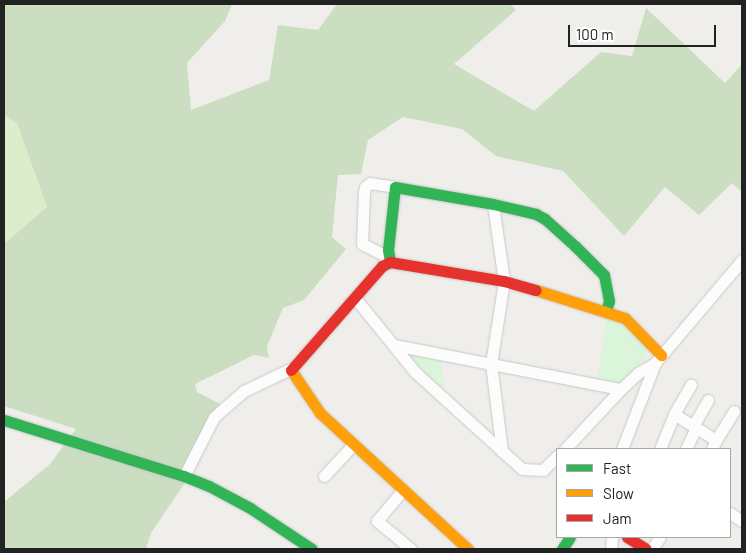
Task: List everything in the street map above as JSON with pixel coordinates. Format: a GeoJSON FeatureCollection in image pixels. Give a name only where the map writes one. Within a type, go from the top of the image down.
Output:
{"type":"FeatureCollection","features":[{"type":"Feature","properties":{"kind":"street"},"geometry":{"type":"LineString","coordinates":[[606,311],[609,300],[604,275],[545,219],[536,214],[493,204],[395,187],[370,183],[365,186],[362,244],[382,254],[390,262],[504,281],[606,311],[625,318],[658,359]]}},
{"type":"Feature","properties":{"kind":"street"},"geometry":{"type":"LineString","coordinates":[[390,262],[388,250],[395,187]]}},
{"type":"Feature","properties":{"kind":"street"},"geometry":{"type":"LineString","coordinates":[[493,204],[504,281],[491,364],[502,451]]}},
{"type":"Feature","properties":{"kind":"street"},"geometry":{"type":"LineString","coordinates":[[566,448],[621,389],[638,373],[658,359],[742,260]]}},
{"type":"Feature","properties":{"kind":"street"},"geometry":{"type":"LineString","coordinates":[[184,476],[214,417],[244,392],[290,369],[382,266],[390,262]]}},
{"type":"Feature","properties":{"kind":"street"},"geometry":{"type":"LineString","coordinates":[[354,298],[415,372],[522,469],[543,470],[556,457]]}},
{"type":"Feature","properties":{"kind":"street"},"geometry":{"type":"LineString","coordinates":[[394,345],[621,389]]}},
{"type":"Feature","properties":{"kind":"street"},"geometry":{"type":"LineString","coordinates":[[622,448],[658,359]]}},
{"type":"Feature","properties":{"kind":"street"},"geometry":{"type":"LineString","coordinates":[[290,369],[320,413],[402,491],[467,549]]}},
{"type":"Feature","properties":{"kind":"street"},"geometry":{"type":"LineString","coordinates":[[660,448],[674,414],[691,384]]}},
{"type":"Feature","properties":{"kind":"street"},"geometry":{"type":"LineString","coordinates":[[686,448],[694,427],[708,400]]}},
{"type":"Feature","properties":{"kind":"street"},"geometry":{"type":"LineString","coordinates":[[674,414],[694,427],[714,445],[734,411]]}},
{"type":"Feature","properties":{"kind":"street"},"geometry":{"type":"LineString","coordinates":[[4,420],[184,476],[209,486],[250,508],[312,549]]}},
{"type":"Feature","properties":{"kind":"street"},"geometry":{"type":"LineString","coordinates":[[324,476],[353,445]]}},
{"type":"Feature","properties":{"kind":"street"},"geometry":{"type":"LineString","coordinates":[[402,491],[378,521],[411,549]]}},
{"type":"Feature","properties":{"kind":"street"},"geometry":{"type":"LineString","coordinates":[[731,514],[742,521]]}},
{"type":"Feature","properties":{"kind":"street"},"geometry":{"type":"LineString","coordinates":[[562,549],[569,538]]}},
{"type":"Feature","properties":{"kind":"street"},"geometry":{"type":"LineString","coordinates":[[652,549],[659,538]]}},
{"type":"Feature","properties":{"kind":"green space"},"geometry":{"type":"Polygon","coordinates":[[[4,4],[232,4],[225,21],[187,63],[191,110],[269,80],[278,25],[318,30],[337,4],[511,4],[516,10],[454,64],[534,111],[601,52],[632,56],[646,8],[725,83],[742,64],[742,192],[732,183],[699,215],[665,187],[624,236],[563,171],[496,156],[462,129],[403,117],[368,140],[361,174],[338,175],[332,237],[346,249],[304,300],[283,308],[267,346],[269,358],[254,355],[195,384],[197,392],[220,404],[222,412],[199,462],[151,533],[146,549],[4,549],[4,502],[50,464],[76,429],[4,406],[4,244],[47,207],[17,123],[4,115],[4,4]]]}},
{"type":"Feature","properties":{"kind":"green space"},"geometry":{"type":"Polygon","coordinates":[[[4,115],[17,123],[47,207],[4,244],[4,115]]]}},
{"type":"Feature","properties":{"kind":"green space"},"geometry":{"type":"Polygon","coordinates":[[[607,317],[621,321],[648,350],[646,357],[623,382],[617,384],[597,380],[607,317]]]}},
{"type":"Feature","properties":{"kind":"green space"},"geometry":{"type":"Polygon","coordinates":[[[406,350],[441,357],[445,394],[404,355],[406,350]]]}},
{"type":"Feature","properties":{"kind":"traffic: fast"},"geometry":{"type":"LineString","coordinates":[[390,262],[388,250],[395,187],[493,204],[536,214],[545,219],[575,246],[604,275],[609,301],[606,311]]}},
{"type":"Feature","properties":{"kind":"traffic: fast"},"geometry":{"type":"LineString","coordinates":[[4,420],[184,476],[209,486],[250,508],[312,549]]}},
{"type":"Feature","properties":{"kind":"traffic: fast"},"geometry":{"type":"LineString","coordinates":[[562,549],[569,538]]}},
{"type":"Feature","properties":{"kind":"traffic: slow"},"geometry":{"type":"LineString","coordinates":[[536,290],[625,318],[661,355]]}},
{"type":"Feature","properties":{"kind":"traffic: slow"},"geometry":{"type":"LineString","coordinates":[[291,370],[320,413],[468,549]]}},
{"type":"Feature","properties":{"kind":"traffic: jam"},"geometry":{"type":"LineString","coordinates":[[291,370],[382,266],[390,262],[504,281],[536,290]]}},
{"type":"Feature","properties":{"kind":"traffic: jam"},"geometry":{"type":"LineString","coordinates":[[629,538],[646,549]]}}]}
